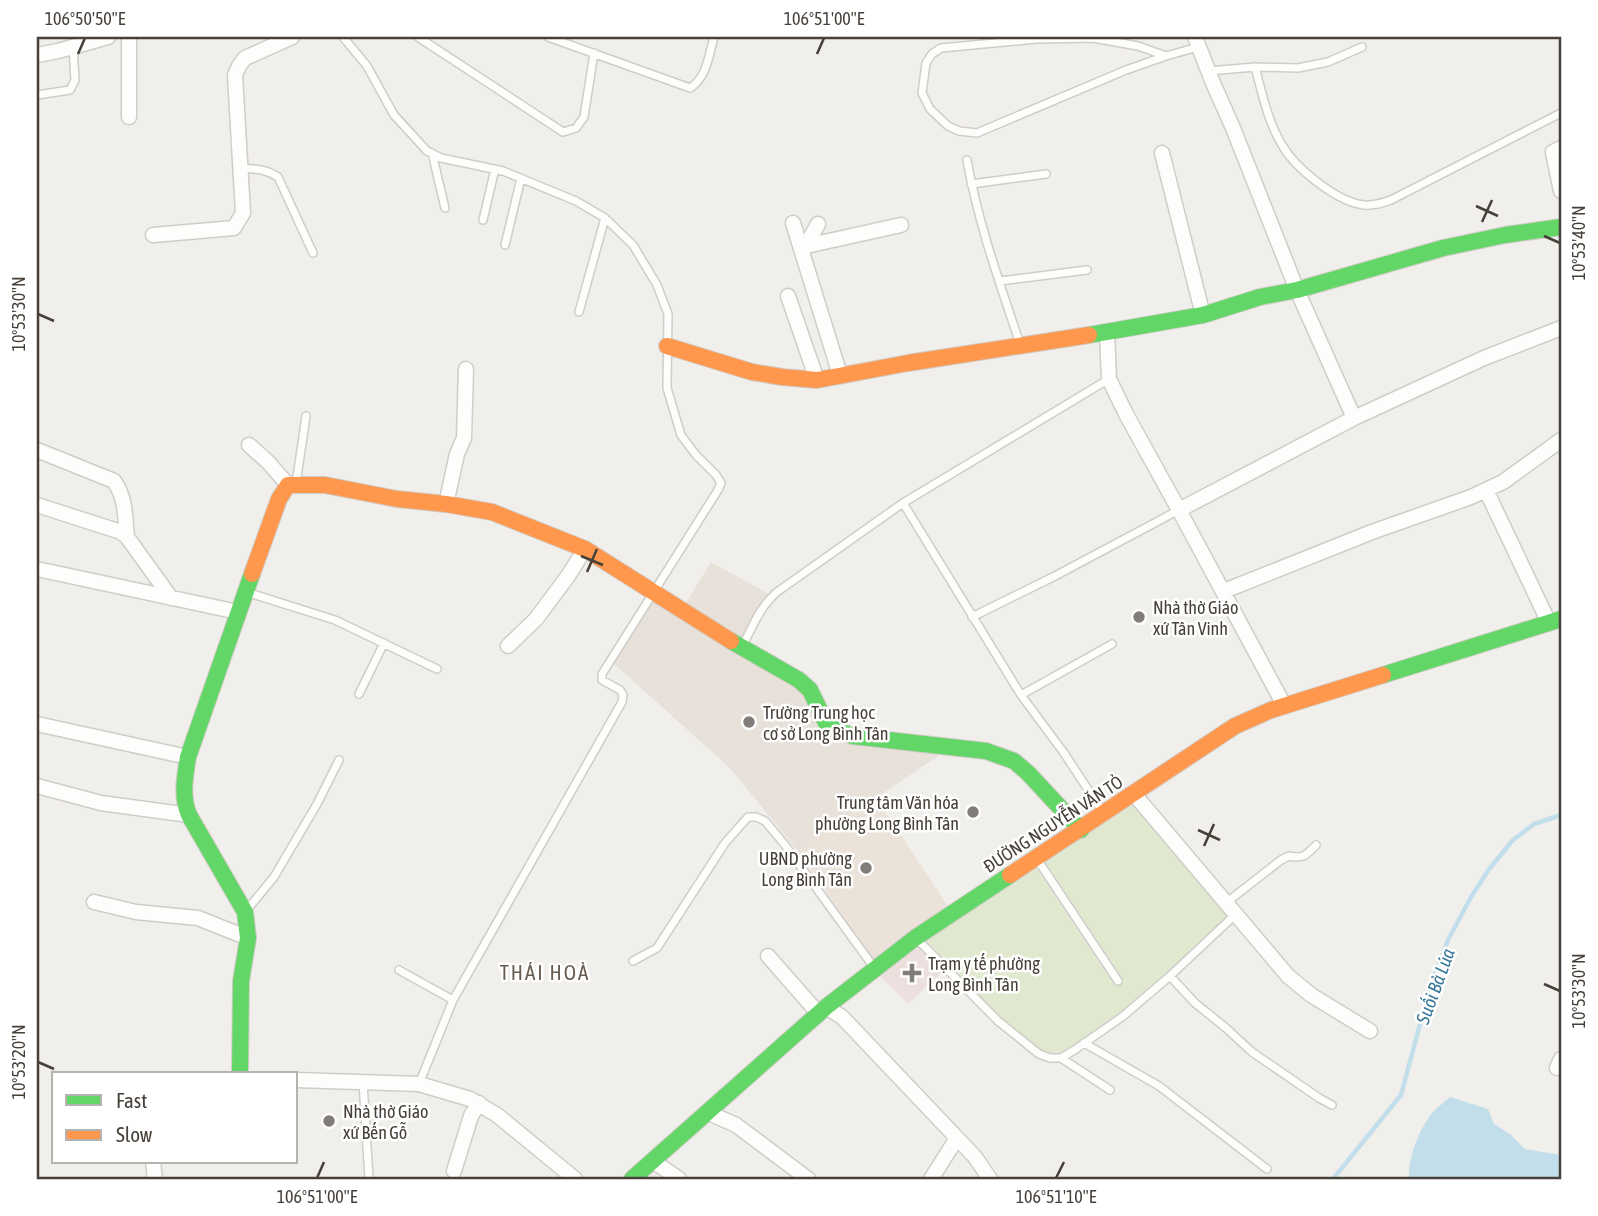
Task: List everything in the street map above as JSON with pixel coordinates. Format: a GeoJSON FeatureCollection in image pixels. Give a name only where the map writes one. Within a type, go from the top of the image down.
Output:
{"type":"FeatureCollection","features":[{"type":"Feature","properties":{"kind":"street"},"geometry":{"type":"LineString","coordinates":[[37,55],[108,37]]}},
{"type":"Feature","properties":{"kind":"street"},"geometry":{"type":"LineString","coordinates":[[129,37],[129,117]]}},
{"type":"Feature","properties":{"kind":"street"},"geometry":{"type":"LineString","coordinates":[[153,235],[234,228],[243,213],[235,75],[245,58],[292,37]]}},
{"type":"Feature","properties":{"kind":"street"},"geometry":{"type":"LineString","coordinates":[[1196,42],[1297,290],[1354,418]]}},
{"type":"Feature","properties":{"kind":"street"},"geometry":{"type":"LineString","coordinates":[[1561,148],[1553,152],[1561,191]]}},
{"type":"Feature","properties":{"kind":"street"},"geometry":{"type":"LineString","coordinates":[[1162,153],[1203,315]]}},
{"type":"Feature","properties":{"kind":"street"},"geometry":{"type":"LineString","coordinates":[[793,223],[804,249],[840,375]]}},
{"type":"Feature","properties":{"kind":"street"},"geometry":{"type":"LineString","coordinates":[[804,249],[818,224]]}},
{"type":"Feature","properties":{"kind":"street"},"geometry":{"type":"LineString","coordinates":[[804,249],[901,225]]}},
{"type":"Feature","properties":{"kind":"street"},"geometry":{"type":"LineString","coordinates":[[667,346],[752,372],[817,380],[1203,315],[1443,248],[1505,235],[1561,228]]}},
{"type":"Feature","properties":{"kind":"street"},"geometry":{"type":"LineString","coordinates":[[788,296],[817,380]]}},
{"type":"Feature","properties":{"kind":"street"},"geometry":{"type":"LineString","coordinates":[[1180,510],[1354,418],[1484,359],[1561,328]]}},
{"type":"Feature","properties":{"kind":"street"},"geometry":{"type":"LineString","coordinates":[[1107,333],[1110,379],[1126,414],[1284,705]]}},
{"type":"Feature","properties":{"kind":"street"},"geometry":{"type":"LineString","coordinates":[[446,504],[457,454],[464,438],[466,369]]}},
{"type":"Feature","properties":{"kind":"street"},"geometry":{"type":"LineString","coordinates":[[1224,591],[1372,532],[1471,497],[1503,482],[1561,440]]}},
{"type":"Feature","properties":{"kind":"street"},"geometry":{"type":"LineString","coordinates":[[249,444],[292,485],[325,485],[397,499],[492,512],[585,549],[741,647],[799,680],[810,690],[827,724],[852,736],[986,751],[1014,761],[1081,830]]}},
{"type":"Feature","properties":{"kind":"street"},"geometry":{"type":"LineString","coordinates":[[37,450],[114,481],[123,499],[127,537]]}},
{"type":"Feature","properties":{"kind":"street"},"geometry":{"type":"LineString","coordinates":[[240,1072],[240,981],[248,938],[245,912],[184,803],[188,757],[279,499],[292,485]]}},
{"type":"Feature","properties":{"kind":"street"},"geometry":{"type":"LineString","coordinates":[[1486,490],[1555,621]]}},
{"type":"Feature","properties":{"kind":"street"},"geometry":{"type":"LineString","coordinates":[[37,505],[121,532],[171,598]]}},
{"type":"Feature","properties":{"kind":"street"},"geometry":{"type":"LineString","coordinates":[[508,646],[536,619],[585,549]]}},
{"type":"Feature","properties":{"kind":"street"},"geometry":{"type":"LineString","coordinates":[[37,569],[238,612]]}},
{"type":"Feature","properties":{"kind":"street","name":"ĐƯỜNG NGUYỄN VĂN TỎ"},"geometry":{"type":"LineString","coordinates":[[632,1179],[823,1010],[915,938],[1235,726],[1271,709],[1555,621]]}},
{"type":"Feature","properties":{"kind":"street"},"geometry":{"type":"LineString","coordinates":[[37,724],[188,757]]}},
{"type":"Feature","properties":{"kind":"street"},"geometry":{"type":"LineString","coordinates":[[37,786],[101,803],[189,815]]}},
{"type":"Feature","properties":{"kind":"street"},"geometry":{"type":"LineString","coordinates":[[1134,794],[1288,976],[1311,995],[1370,1031]]}},
{"type":"Feature","properties":{"kind":"street"},"geometry":{"type":"LineString","coordinates":[[94,902],[136,912],[198,918],[248,938]]}},
{"type":"Feature","properties":{"kind":"street"},"geometry":{"type":"LineString","coordinates":[[768,956],[823,1010],[842,1017],[975,1157],[990,1179]]}},
{"type":"Feature","properties":{"kind":"street"},"geometry":{"type":"LineString","coordinates":[[298,1080],[419,1084],[443,1090],[479,1103],[497,1115],[575,1179]]}},
{"type":"Feature","properties":{"kind":"street"},"geometry":{"type":"LineString","coordinates":[[454,1171],[471,1115],[479,1103]]}},
{"type":"Feature","properties":{"kind":"street"},"geometry":{"type":"LineString","coordinates":[[709,1113],[736,1125],[807,1179]]}},
{"type":"Feature","properties":{"kind":"street"},"geometry":{"type":"LineString","coordinates":[[931,1179],[957,1138]]}},
{"type":"Feature","properties":{"kind":"street"},"geometry":{"type":"LineString","coordinates":[[653,1161],[679,1179]]}},
{"type":"Feature","properties":{"kind":"lane"},"geometry":{"type":"LineString","coordinates":[[343,37],[367,66],[394,115],[427,151],[441,158],[495,169],[576,201],[605,218],[633,245],[657,285],[668,314],[667,388],[681,435],[721,483],[602,674],[602,680],[620,690],[623,695],[622,702],[453,1000],[419,1084]]}},
{"type":"Feature","properties":{"kind":"lane"},"geometry":{"type":"LineString","coordinates":[[418,37],[563,132],[576,128],[584,117],[594,53]]}},
{"type":"Feature","properties":{"kind":"lane"},"geometry":{"type":"LineString","coordinates":[[548,37],[690,88],[698,83],[703,75],[714,37]]}},
{"type":"Feature","properties":{"kind":"lane"},"geometry":{"type":"LineString","coordinates":[[1166,56],[1138,46],[1093,38],[1037,39],[941,48],[932,54],[926,63],[922,93],[930,109],[947,126],[976,133],[1166,56],[1196,42]]}},
{"type":"Feature","properties":{"kind":"lane"},"geometry":{"type":"LineString","coordinates":[[37,95],[70,90],[74,85],[73,47]]}},
{"type":"Feature","properties":{"kind":"lane"},"geometry":{"type":"LineString","coordinates":[[1208,71],[1298,68],[1328,62],[1362,47]]}},
{"type":"Feature","properties":{"kind":"lane"},"geometry":{"type":"LineString","coordinates":[[1255,68],[1275,129],[1293,160],[1331,191],[1362,205],[1375,205],[1391,200],[1561,113]]}},
{"type":"Feature","properties":{"kind":"lane"},"geometry":{"type":"LineString","coordinates":[[432,153],[445,208]]}},
{"type":"Feature","properties":{"kind":"lane"},"geometry":{"type":"LineString","coordinates":[[967,160],[971,184],[1020,345]]}},
{"type":"Feature","properties":{"kind":"lane"},"geometry":{"type":"LineString","coordinates":[[240,168],[261,169],[278,177],[313,253]]}},
{"type":"Feature","properties":{"kind":"lane"},"geometry":{"type":"LineString","coordinates":[[483,220],[495,169]]}},
{"type":"Feature","properties":{"kind":"lane"},"geometry":{"type":"LineString","coordinates":[[971,184],[1046,174]]}},
{"type":"Feature","properties":{"kind":"lane"},"geometry":{"type":"LineString","coordinates":[[505,245],[521,178]]}},
{"type":"Feature","properties":{"kind":"lane"},"geometry":{"type":"LineString","coordinates":[[579,312],[605,218]]}},
{"type":"Feature","properties":{"kind":"lane"},"geometry":{"type":"LineString","coordinates":[[1000,281],[1087,270]]}},
{"type":"Feature","properties":{"kind":"lane"},"geometry":{"type":"LineString","coordinates":[[741,647],[759,611],[777,592],[903,503],[1110,379]]}},
{"type":"Feature","properties":{"kind":"lane"},"geometry":{"type":"LineString","coordinates":[[292,485],[306,416]]}},
{"type":"Feature","properties":{"kind":"lane"},"geometry":{"type":"LineString","coordinates":[[903,503],[1021,695],[1104,814]]}},
{"type":"Feature","properties":{"kind":"lane"},"geometry":{"type":"LineString","coordinates":[[972,617],[1180,510]]}},
{"type":"Feature","properties":{"kind":"lane"},"geometry":{"type":"LineString","coordinates":[[246,592],[335,620],[438,669]]}},
{"type":"Feature","properties":{"kind":"lane"},"geometry":{"type":"LineString","coordinates":[[359,694],[384,643]]}},
{"type":"Feature","properties":{"kind":"lane"},"geometry":{"type":"LineString","coordinates":[[1021,695],[1112,644]]}},
{"type":"Feature","properties":{"kind":"lane"},"geometry":{"type":"LineString","coordinates":[[245,912],[274,877],[317,804],[338,760]]}},
{"type":"Feature","properties":{"kind":"lane"},"geometry":{"type":"LineString","coordinates":[[633,961],[657,948],[725,843],[748,817],[756,817],[765,821],[785,845],[875,970]]}},
{"type":"Feature","properties":{"kind":"lane"},"geometry":{"type":"LineString","coordinates":[[1062,1058],[1122,1017],[1170,976],[1231,908],[1281,860],[1289,856],[1303,857],[1317,845]]}},
{"type":"Feature","properties":{"kind":"lane"},"geometry":{"type":"LineString","coordinates":[[1037,859],[1118,981]]}},
{"type":"Feature","properties":{"kind":"lane"},"geometry":{"type":"LineString","coordinates":[[915,938],[998,1021],[1039,1054],[1062,1058],[1110,1090]]}},
{"type":"Feature","properties":{"kind":"lane"},"geometry":{"type":"LineString","coordinates":[[399,970],[453,1000]]}},
{"type":"Feature","properties":{"kind":"lane"},"geometry":{"type":"LineString","coordinates":[[1170,976],[1195,1003],[1252,1052],[1332,1104]]}},
{"type":"Feature","properties":{"kind":"lane"},"geometry":{"type":"LineString","coordinates":[[1084,1043],[1159,1086],[1267,1169]]}},
{"type":"Feature","properties":{"kind":"lane"},"geometry":{"type":"LineString","coordinates":[[363,1081],[369,1179]]}},
{"type":"Feature","properties":{"kind":"shaded area"},"geometry":{"type":"Polygon","coordinates":[[[711,562],[769,594],[757,609],[741,641],[684,606],[711,562]]]}},
{"type":"Feature","properties":{"kind":"shaded area","name":"Trường Trung học cơ sở Long Bình Tân"},"geometry":{"type":"Polygon","coordinates":[[[653,598],[799,687],[815,716],[944,752],[798,851],[729,767],[613,663],[653,598]]]}},
{"type":"Feature","properties":{"kind":"shaded area","name":"UBND phường Long Bình Tân"},"geometry":{"type":"Polygon","coordinates":[[[876,798],[948,906],[874,961],[798,851],[876,798]]]}},
{"type":"Feature","properties":{"kind":"shaded area","name":"Trạm y tế phường Long Bình Tân"},"geometry":{"type":"Polygon","coordinates":[[[918,946],[943,971],[908,1004],[880,976],[918,946]]]}},
{"type":"Feature","properties":{"kind":"green space"},"geometry":{"type":"Polygon","coordinates":[[[1135,803],[1230,915],[1168,974],[1117,1016],[1061,1055],[1051,1054],[1040,1049],[1000,1018],[925,942],[1135,803]]]}},
{"type":"Feature","properties":{"kind":"water"},"geometry":{"type":"Polygon","coordinates":[[[1450,1097],[1488,1109],[1494,1124],[1510,1134],[1525,1149],[1561,1155],[1561,1179],[1409,1179],[1412,1153],[1419,1135],[1433,1112],[1450,1097]]]}},
{"type":"Feature","properties":{"kind":"waterway","name":"Suối Bà Lúa"},"geometry":{"type":"LineString","coordinates":[[1333,1179],[1401,1095],[1430,987],[1448,940],[1471,897],[1513,840],[1534,824],[1561,815]]}},
{"type":"Feature","properties":{"kind":"traffic: fast"},"geometry":{"type":"LineString","coordinates":[[1089,335],[1203,315],[1443,248],[1561,227]]}},
{"type":"Feature","properties":{"kind":"traffic: fast"},"geometry":{"type":"LineString","coordinates":[[240,1072],[241,981],[248,938],[245,912],[189,815],[184,786],[188,757],[252,574]]}},
{"type":"Feature","properties":{"kind":"traffic: fast"},"geometry":{"type":"LineString","coordinates":[[1383,675],[1561,619]]}},
{"type":"Feature","properties":{"kind":"traffic: fast"},"geometry":{"type":"LineString","coordinates":[[731,641],[799,680],[810,690],[827,725],[852,736],[986,751],[1014,761],[1081,830]]}},
{"type":"Feature","properties":{"kind":"traffic: fast"},"geometry":{"type":"LineString","coordinates":[[632,1179],[826,1007],[915,938],[1010,875]]}},
{"type":"Feature","properties":{"kind":"traffic: slow"},"geometry":{"type":"LineString","coordinates":[[667,346],[752,372],[817,380],[1089,335]]}},
{"type":"Feature","properties":{"kind":"traffic: slow"},"geometry":{"type":"LineString","coordinates":[[252,574],[279,499],[288,485],[325,485],[397,499],[492,512],[585,549],[731,641]]}},
{"type":"Feature","properties":{"kind":"traffic: slow"},"geometry":{"type":"LineString","coordinates":[[1010,875],[1235,726],[1271,710],[1383,675]]}},
{"type":"Feature","properties":{"kind":"place","name":"Nhà thờ Giáo xứ Tân Vinh"},"geometry":{"type":"Point","coordinates":[1139,617]}},
{"type":"Feature","properties":{"kind":"place","name":"Trường Trung học cơ sở Long Bình Tân"},"geometry":{"type":"Point","coordinates":[749,722]}},
{"type":"Feature","properties":{"kind":"place","name":"Trung tâm Văn hóa phường Long Bình Tân"},"geometry":{"type":"Point","coordinates":[973,812]}},
{"type":"Feature","properties":{"kind":"place","name":"UBND phường Long Bình Tân"},"geometry":{"type":"Point","coordinates":[866,868]}},
{"type":"Feature","properties":{"kind":"place","name":"Trạm y tế phường Long Bình Tân"},"geometry":{"type":"Point","coordinates":[912,973]}},
{"type":"Feature","properties":{"kind":"place","name":"Nhà thờ Giáo xứ Bến Gỗ"},"geometry":{"type":"Point","coordinates":[329,1121]}},
{"type":"Feature","properties":{"kind":"district","name":"THÁI HOÀ"},"geometry":{"type":"Point","coordinates":[545,972]}}]}
